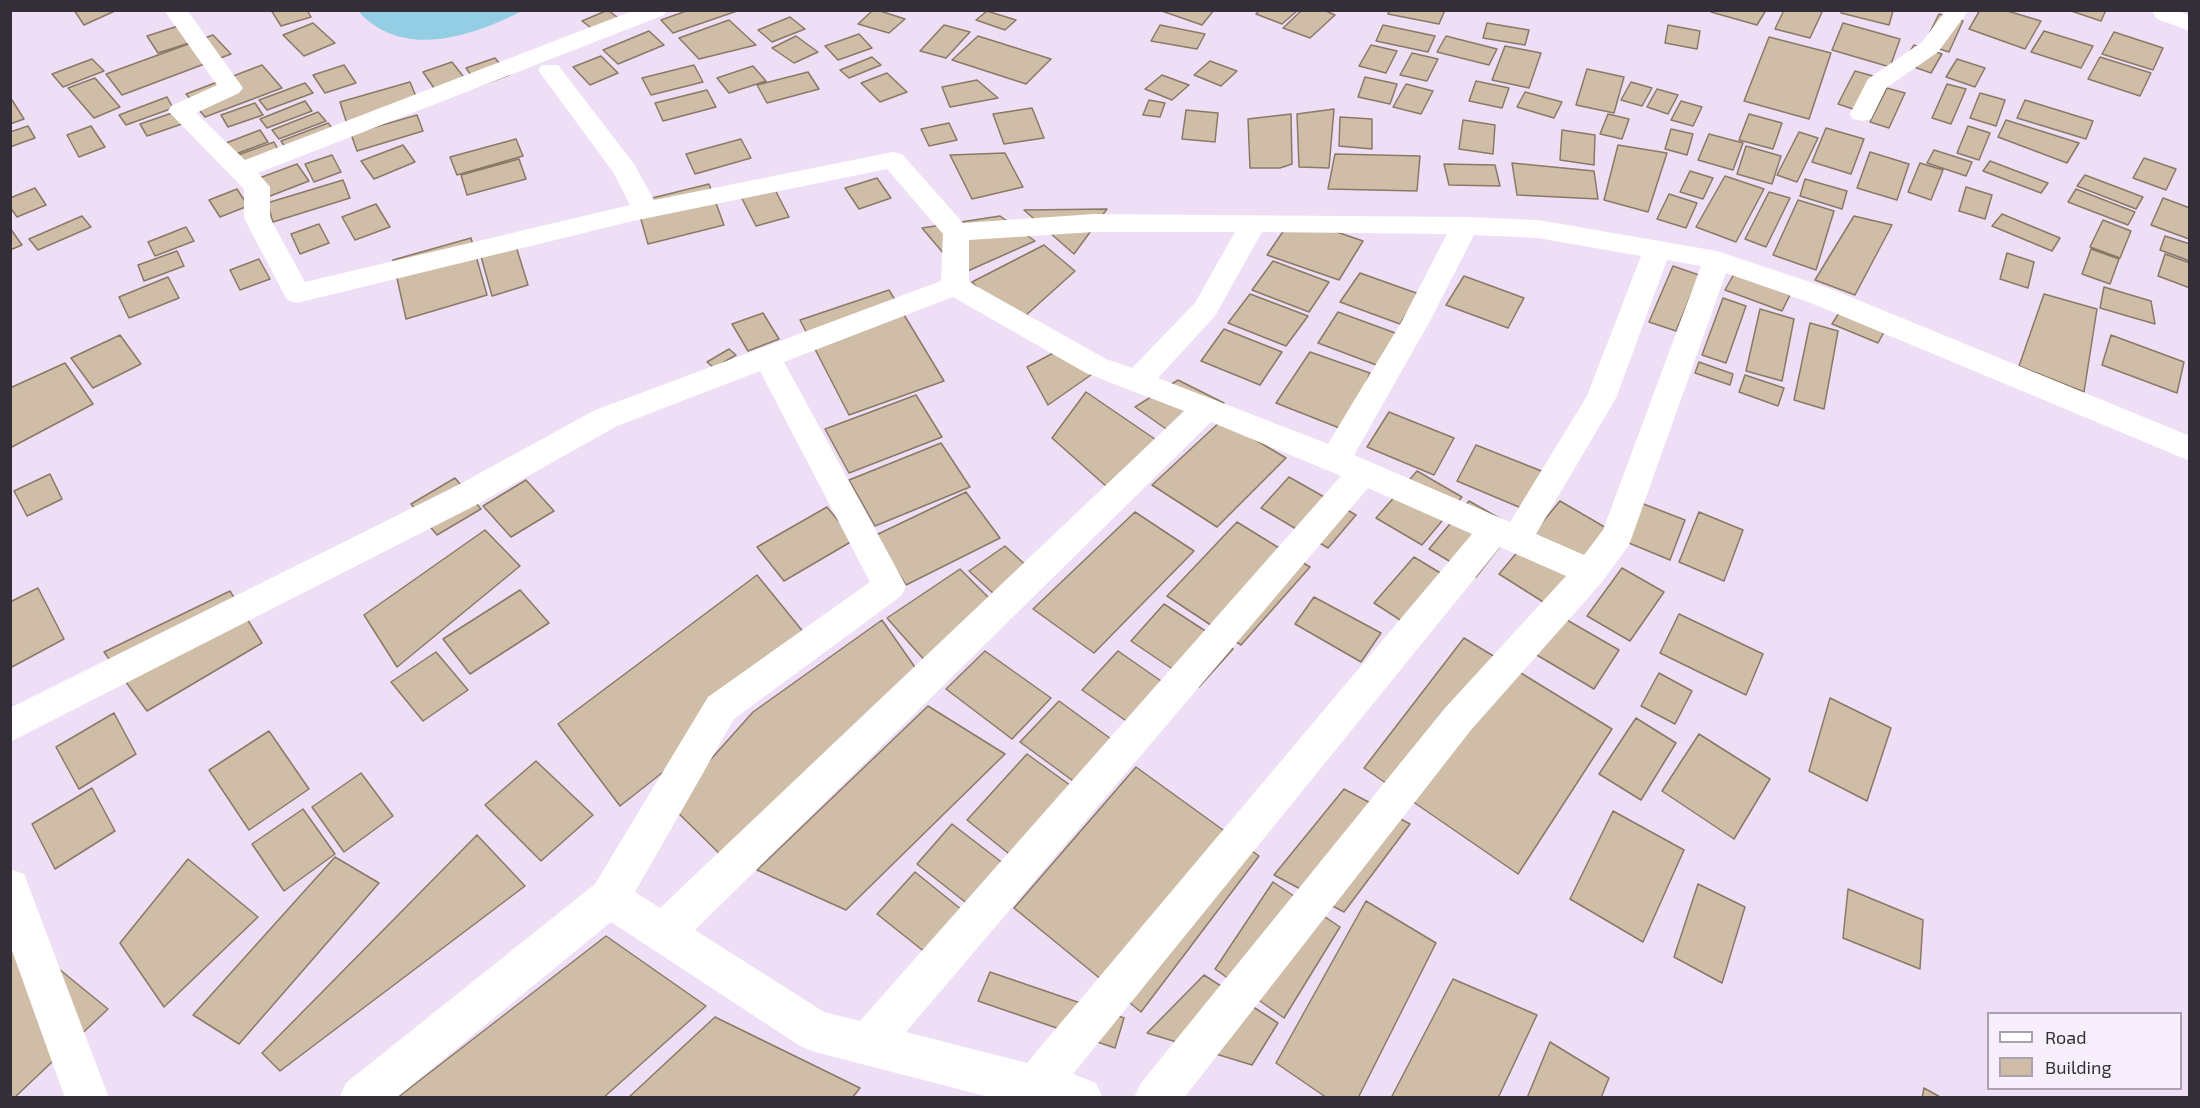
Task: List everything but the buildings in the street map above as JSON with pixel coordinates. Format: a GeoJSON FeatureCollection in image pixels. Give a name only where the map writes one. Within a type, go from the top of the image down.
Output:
{"type":"FeatureCollection","features":[{"type":"Feature","properties":{"kind":"street"},"geometry":{"type":"LineString","coordinates":[[175,10],[231,88],[180,111],[256,187],[257,218],[297,293],[646,210],[893,160],[956,232],[955,286]]}},
{"type":"Feature","properties":{"kind":"street"},"geometry":{"type":"LineString","coordinates":[[241,171],[656,10]]}},
{"type":"Feature","properties":{"kind":"street"},"geometry":{"type":"LineString","coordinates":[[1862,114],[1876,84],[1930,47],[1958,10]]}},
{"type":"Feature","properties":{"kind":"street"},"geometry":{"type":"LineString","coordinates":[[2162,10],[2165,15],[2190,24]]}},
{"type":"Feature","properties":{"kind":"street"},"geometry":{"type":"LineString","coordinates":[[550,70],[625,170],[646,210]]}},
{"type":"Feature","properties":{"kind":"street"},"geometry":{"type":"LineString","coordinates":[[956,232],[1094,223],[1465,226],[1538,229],[1716,260],[1821,296],[2190,449]]}},
{"type":"Feature","properties":{"kind":"street"},"geometry":{"type":"LineString","coordinates":[[1137,381],[1205,309],[1253,224]]}},
{"type":"Feature","properties":{"kind":"street"},"geometry":{"type":"LineString","coordinates":[[868,1044],[1349,466],[1416,321],[1465,226]]}},
{"type":"Feature","properties":{"kind":"street"},"geometry":{"type":"LineString","coordinates":[[1036,1086],[1505,535],[1601,398],[1657,250]]}},
{"type":"Feature","properties":{"kind":"street"},"geometry":{"type":"LineString","coordinates":[[1156,1098],[1458,719],[1590,572],[1617,536],[1716,260]]}},
{"type":"Feature","properties":{"kind":"street"},"geometry":{"type":"LineString","coordinates":[[955,286],[1096,366],[1349,466],[1590,572]]}},
{"type":"Feature","properties":{"kind":"street"},"geometry":{"type":"LineString","coordinates":[[10,726],[469,494],[606,418],[955,286]]}},
{"type":"Feature","properties":{"kind":"street"},"geometry":{"type":"LineString","coordinates":[[361,1098],[609,898],[721,708],[890,586],[767,357]]}},
{"type":"Feature","properties":{"kind":"street"},"geometry":{"type":"LineString","coordinates":[[663,933],[1206,408]]}},
{"type":"Feature","properties":{"kind":"street"},"geometry":{"type":"LineString","coordinates":[[10,888],[87,1098]]}},
{"type":"Feature","properties":{"kind":"street"},"geometry":{"type":"LineString","coordinates":[[609,898],[815,1031],[1081,1098]]}},
{"type":"Feature","properties":{"kind":"water"},"geometry":{"type":"Polygon","coordinates":[[[358,11],[522,11],[481,29],[459,35],[437,39],[416,39],[395,35],[376,26],[358,11]]]}}]}
